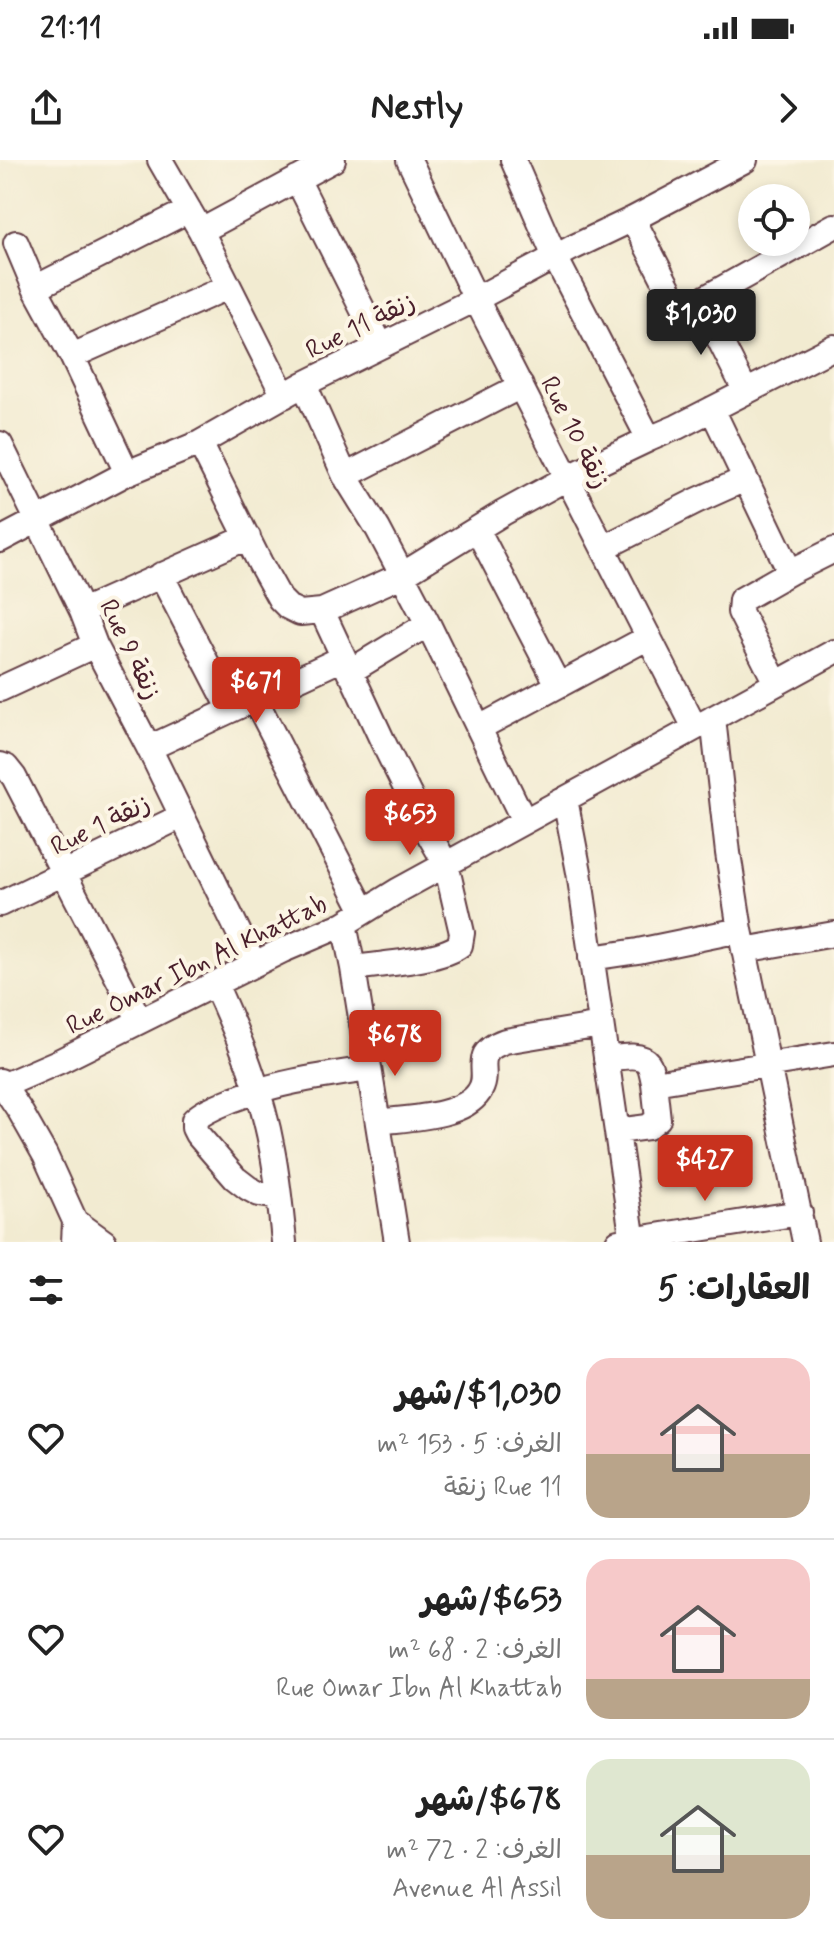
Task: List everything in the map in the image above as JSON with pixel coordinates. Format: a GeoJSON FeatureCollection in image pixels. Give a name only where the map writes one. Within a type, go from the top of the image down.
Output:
{"type":"FeatureCollection","features":[{"type":"Feature","properties":{"kind":"street"},"geometry":{"type":"LineString","coordinates":[[160,160],[228,287],[372,518],[428,624],[524,821]]}},
{"type":"Feature","properties":{"kind":"street"},"geometry":{"type":"LineString","coordinates":[[35,288],[297,179],[333,160]]}},
{"type":"Feature","properties":{"kind":"street","name":"Rue 10 زنقة"},"geometry":{"type":"LineString","coordinates":[[409,160],[476,299],[649,637],[704,723]]}},
{"type":"Feature","properties":{"kind":"street"},"geometry":{"type":"LineString","coordinates":[[513,160],[555,257],[649,439]]}},
{"type":"Feature","properties":{"kind":"street","name":"Rue 11 زنقة"},"geometry":{"type":"LineString","coordinates":[[0,540],[127,473],[200,443],[294,390],[633,219],[700,170],[745,160]]}},
{"type":"Feature","properties":{"kind":"street"},"geometry":{"type":"LineString","coordinates":[[297,179],[381,346]]}},
{"type":"Feature","properties":{"kind":"street"},"geometry":{"type":"LineString","coordinates":[[633,219],[675,301],[683,306],[700,301],[834,226]]}},
{"type":"Feature","properties":{"kind":"street"},"geometry":{"type":"LineString","coordinates":[[16,243],[35,288],[72,356],[127,473]]}},
{"type":"Feature","properties":{"kind":"street"},"geometry":{"type":"LineString","coordinates":[[72,356],[228,287]]}},
{"type":"Feature","properties":{"kind":"street"},"geometry":{"type":"LineString","coordinates":[[700,301],[746,392]]}},
{"type":"Feature","properties":{"kind":"street"},"geometry":{"type":"LineString","coordinates":[[200,443],[270,583],[288,607],[300,613],[322,611],[402,575],[567,478],[677,427],[834,347]]}},
{"type":"Feature","properties":{"kind":"street"},"geometry":{"type":"LineString","coordinates":[[345,476],[521,386]]}},
{"type":"Feature","properties":{"kind":"street"},"geometry":{"type":"LineString","coordinates":[[712,409],[790,572]]}},
{"type":"Feature","properties":{"kind":"street","name":"Rue 9 زنقة"},"geometry":{"type":"LineString","coordinates":[[0,444],[82,611],[95,645],[254,964]]}},
{"type":"Feature","properties":{"kind":"street"},"geometry":{"type":"LineString","coordinates":[[603,548],[745,479]]}},
{"type":"Feature","properties":{"kind":"street"},"geometry":{"type":"LineString","coordinates":[[477,529],[558,685]]}},
{"type":"Feature","properties":{"kind":"street"},"geometry":{"type":"LineString","coordinates":[[82,611],[248,537]]}},
{"type":"Feature","properties":{"kind":"street"},"geometry":{"type":"LineString","coordinates":[[776,683],[740,612],[741,600],[834,550]]}},
{"type":"Feature","properties":{"kind":"street"},"geometry":{"type":"LineString","coordinates":[[161,575],[231,710]]}},
{"type":"Feature","properties":{"kind":"street"},"geometry":{"type":"LineString","coordinates":[[322,611],[427,831],[446,864],[462,933],[460,945],[452,951],[353,968]]}},
{"type":"Feature","properties":{"kind":"street"},"geometry":{"type":"LineString","coordinates":[[149,748],[255,699],[346,665],[428,624]]}},
{"type":"Feature","properties":{"kind":"street"},"geometry":{"type":"LineString","coordinates":[[479,728],[649,637]]}},
{"type":"Feature","properties":{"kind":"street"},"geometry":{"type":"LineString","coordinates":[[0,689],[95,645]]}},
{"type":"Feature","properties":{"kind":"street","name":"Rue Omar Ibn Al Khattab"},"geometry":{"type":"LineString","coordinates":[[1,1084],[60,1061],[354,918],[446,864],[834,652]]}},
{"type":"Feature","properties":{"kind":"street"},"geometry":{"type":"LineString","coordinates":[[255,699],[354,918],[353,968],[397,1242]]}},
{"type":"Feature","properties":{"kind":"street"},"geometry":{"type":"LineString","coordinates":[[704,723],[742,940],[805,1242]]}},
{"type":"Feature","properties":{"kind":"street"},"geometry":{"type":"LineString","coordinates":[[0,765],[14,777],[140,1021]]}},
{"type":"Feature","properties":{"kind":"street"},"geometry":{"type":"LineString","coordinates":[[565,799],[579,872],[617,1131],[628,1241],[800,1213]]}},
{"type":"Feature","properties":{"kind":"street","name":"Rue 1 زنقة"},"geometry":{"type":"LineString","coordinates":[[0,904],[182,816]]}},
{"type":"Feature","properties":{"kind":"street"},"geometry":{"type":"LineString","coordinates":[[591,958],[742,940],[834,934]]}},
{"type":"Feature","properties":{"kind":"street"},"geometry":{"type":"LineString","coordinates":[[215,984],[235,1029],[272,1147],[284,1242]]}},
{"type":"Feature","properties":{"kind":"street"},"geometry":{"type":"LineString","coordinates":[[378,1122],[447,1112],[470,1101],[482,1088],[485,1055],[494,1044],[601,1025]]}},
{"type":"Feature","properties":{"kind":"street"},"geometry":{"type":"LineString","coordinates":[[654,1083],[834,1054]]}},
{"type":"Feature","properties":{"kind":"street"},"geometry":{"type":"LineString","coordinates":[[606,1059],[643,1059],[648,1063],[654,1083],[658,1119],[648,1127],[617,1131]]}},
{"type":"Feature","properties":{"kind":"street"},"geometry":{"type":"LineString","coordinates":[[279,1197],[259,1194],[235,1178],[194,1128],[194,1120],[256,1090],[369,1069]]}},
{"type":"Feature","properties":{"kind":"street"},"geometry":{"type":"LineString","coordinates":[[1,1084],[45,1155],[75,1231],[104,1242]]}}]}
